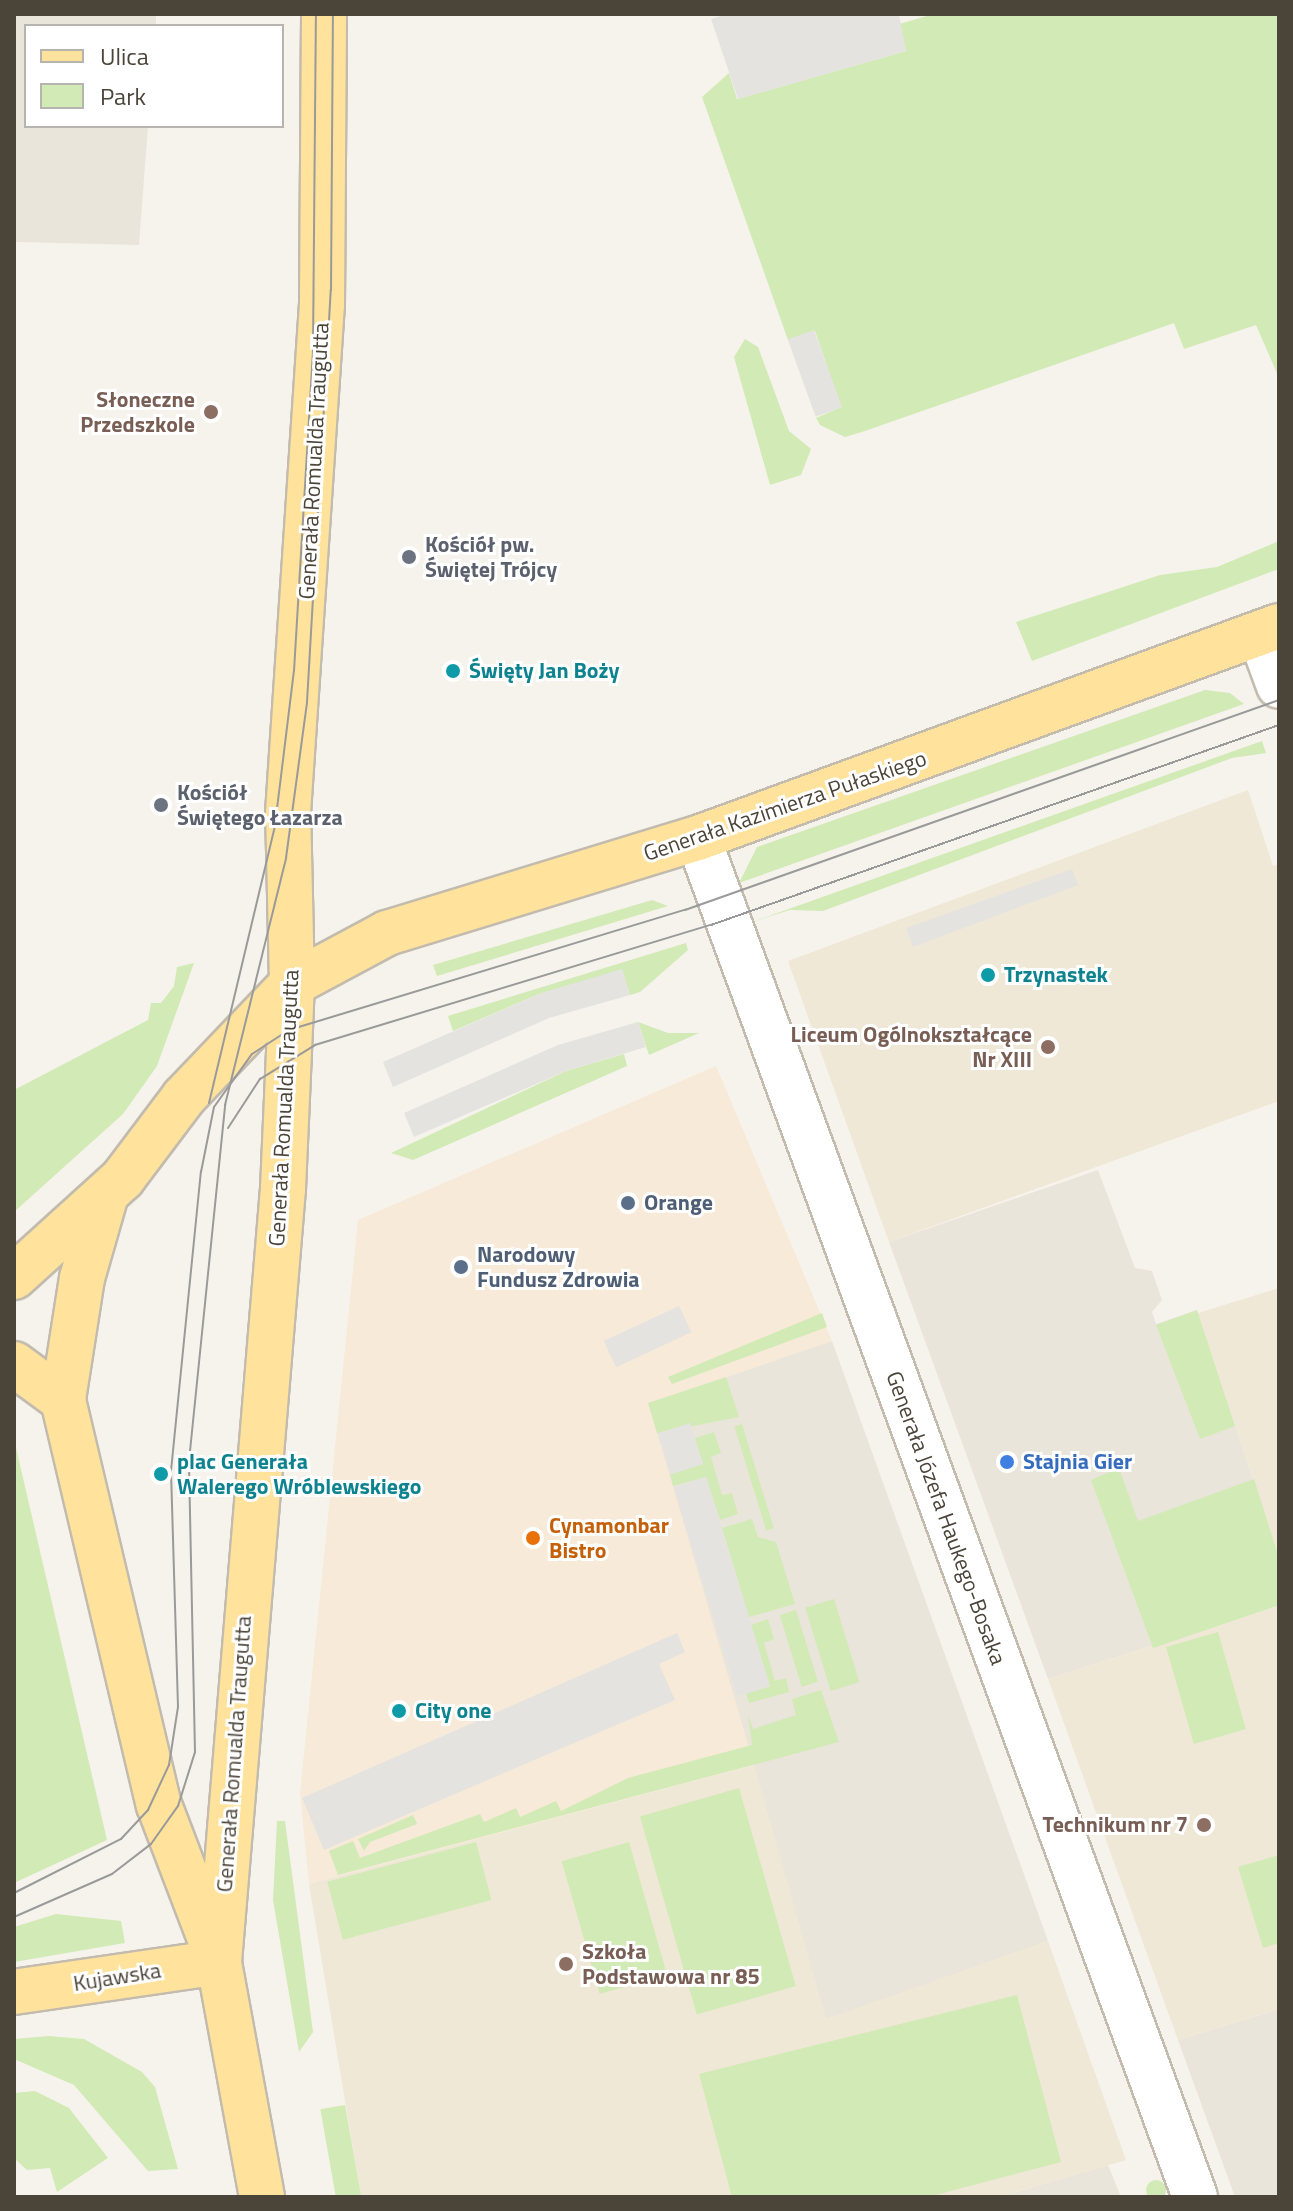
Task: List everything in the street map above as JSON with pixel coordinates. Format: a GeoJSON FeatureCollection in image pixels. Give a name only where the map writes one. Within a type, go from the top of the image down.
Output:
{"type":"FeatureCollection","features":[{"type":"Feature","properties":{"kind":"main road","name":"Generała Romualda Traugutta"},"geometry":{"type":"LineString","coordinates":[[262,2197],[219,1962],[282,1203],[292,984],[288,813],[322,320],[324,14]]}},
{"type":"Feature","properties":{"kind":"main road","name":"Generała Kazimierza Pułaskiego"},"geometry":{"type":"LineString","coordinates":[[292,984],[387,933],[698,838],[1270,630]]}},
{"type":"Feature","properties":{"kind":"main road"},"geometry":{"type":"LineString","coordinates":[[14,1277],[105,1198],[184,1097],[292,984]]}},
{"type":"Feature","properties":{"kind":"main road"},"geometry":{"type":"LineString","coordinates":[[105,1198],[82,1278],[63,1400],[159,1805],[219,1962]]}},
{"type":"Feature","properties":{"kind":"main road"},"geometry":{"type":"LineString","coordinates":[[14,1364],[63,1400]]}},
{"type":"Feature","properties":{"kind":"main road","name":"Kujawska"},"geometry":{"type":"LineString","coordinates":[[14,1992],[219,1962]]}},
{"type":"Feature","properties":{"kind":"street"},"geometry":{"type":"LineString","coordinates":[[1270,630],[1279,686]]}},
{"type":"Feature","properties":{"kind":"street","name":"Generała Józefa Haukego-Bosaka"},"geometry":{"type":"LineString","coordinates":[[698,838],[1195,2197]]}},
{"type":"Feature","properties":{"kind":"shaded area"},"geometry":{"type":"Polygon","coordinates":[[[14,14],[156,14],[156,24],[24,24],[24,128],[148,128],[139,245],[14,242],[14,14]]]}},
{"type":"Feature","properties":{"kind":"shaded area"},"geometry":{"type":"Polygon","coordinates":[[[727,14],[899,14],[906,51],[738,99],[711,19],[727,14]]]}},
{"type":"Feature","properties":{"kind":"shaded area"},"geometry":{"type":"Polygon","coordinates":[[[814,330],[842,407],[816,417],[788,340],[814,330]]]}},
{"type":"Feature","properties":{"kind":"shaded area","name":"Liceum Ogólnokształcące Nr XIII"},"geometry":{"type":"Polygon","coordinates":[[[1248,790],[1273,866],[1279,864],[1279,1101],[889,1242],[788,961],[1248,790]]]}},
{"type":"Feature","properties":{"kind":"shaded area"},"geometry":{"type":"Polygon","coordinates":[[[1072,869],[1078,885],[913,947],[906,928],[1072,869]]]}},
{"type":"Feature","properties":{"kind":"shaded area"},"geometry":{"type":"Polygon","coordinates":[[[622,969],[630,995],[549,1018],[393,1087],[383,1062],[539,994],[622,969]]]}},
{"type":"Feature","properties":{"kind":"shaded area"},"geometry":{"type":"Polygon","coordinates":[[[638,1022],[646,1047],[566,1071],[414,1137],[404,1113],[558,1045],[638,1022]]]}},
{"type":"Feature","properties":{"kind":"shaded area"},"geometry":{"type":"Polygon","coordinates":[[[716,1066],[832,1341],[649,1404],[754,1765],[309,1884],[300,1793],[358,1220],[716,1066]]]}},
{"type":"Feature","properties":{"kind":"shaded area"},"geometry":{"type":"Polygon","coordinates":[[[1098,1170],[1135,1268],[1152,1271],[1162,1300],[1152,1312],[1156,1324],[1197,1310],[1279,1558],[1279,1605],[1048,1679],[889,1242],[1098,1170]]]}},
{"type":"Feature","properties":{"kind":"shaded area"},"geometry":{"type":"Polygon","coordinates":[[[1279,1288],[1279,1558],[1198,1313],[1279,1288]]]}},
{"type":"Feature","properties":{"kind":"shaded area"},"geometry":{"type":"Polygon","coordinates":[[[679,1306],[691,1332],[616,1367],[604,1341],[679,1306]]]}},
{"type":"Feature","properties":{"kind":"shaded area"},"geometry":{"type":"Polygon","coordinates":[[[832,1341],[1048,1941],[826,2020],[648,1403],[832,1341]]]}},
{"type":"Feature","properties":{"kind":"shaded area"},"geometry":{"type":"Polygon","coordinates":[[[690,1423],[703,1464],[671,1474],[658,1434],[690,1423]]]}},
{"type":"Feature","properties":{"kind":"shaded area"},"geometry":{"type":"Polygon","coordinates":[[[706,1477],[770,1686],[738,1696],[673,1487],[706,1477]]]}},
{"type":"Feature","properties":{"kind":"shaded area"},"geometry":{"type":"Polygon","coordinates":[[[1279,1605],[1279,2009],[1178,2040],[1048,1679],[1279,1605]]]}},
{"type":"Feature","properties":{"kind":"shaded area"},"geometry":{"type":"Polygon","coordinates":[[[677,1633],[685,1652],[659,1664],[675,1700],[324,1850],[302,1798],[677,1633]]]}},
{"type":"Feature","properties":{"kind":"shaded area","name":"Szkoła Podstawowa nr 85"},"geometry":{"type":"Polygon","coordinates":[[[754,1765],[826,2019],[1048,1941],[1126,2160],[999,2197],[361,2197],[309,1884],[754,1765]]]}},
{"type":"Feature","properties":{"kind":"shaded area"},"geometry":{"type":"Polygon","coordinates":[[[1279,2009],[1279,2197],[1235,2197],[1178,2040],[1279,2009]]]}},
{"type":"Feature","properties":{"kind":"shaded area"},"geometry":{"type":"Polygon","coordinates":[[[1108,2165],[1121,2197],[999,2197],[1108,2165]]]}},
{"type":"Feature","properties":{"kind":"green space"},"geometry":{"type":"Polygon","coordinates":[[[934,14],[1279,14],[1279,378],[1256,325],[1184,349],[1174,323],[845,437],[820,425],[816,418],[841,407],[815,331],[788,340],[702,97],[729,73],[737,99],[906,51],[899,24],[934,14]]]}},
{"type":"Feature","properties":{"kind":"green space"},"geometry":{"type":"Polygon","coordinates":[[[745,339],[758,347],[789,431],[811,449],[801,475],[770,485],[734,357],[745,339]]]}},
{"type":"Feature","properties":{"kind":"green space"},"geometry":{"type":"Polygon","coordinates":[[[1279,541],[1279,569],[1032,661],[1016,622],[1160,575],[1217,567],[1279,541]]]}},
{"type":"Feature","properties":{"kind":"green space"},"geometry":{"type":"Polygon","coordinates":[[[1205,690],[1230,693],[1244,704],[739,883],[757,847],[1205,690]]]}},
{"type":"Feature","properties":{"kind":"green space"},"geometry":{"type":"Polygon","coordinates":[[[1262,741],[1266,753],[1232,758],[823,911],[790,910],[752,922],[1262,741]]]}},
{"type":"Feature","properties":{"kind":"green space"},"geometry":{"type":"Polygon","coordinates":[[[652,900],[668,906],[437,976],[433,965],[652,900]]]}},
{"type":"Feature","properties":{"kind":"green space"},"geometry":{"type":"Polygon","coordinates":[[[686,943],[688,950],[640,992],[630,995],[622,970],[539,994],[453,1031],[448,1016],[686,943]]]}},
{"type":"Feature","properties":{"kind":"green space"},"geometry":{"type":"Polygon","coordinates":[[[194,963],[157,1066],[123,1114],[14,1212],[14,1090],[148,1020],[151,1003],[161,1003],[174,986],[177,967],[194,963]]]}},
{"type":"Feature","properties":{"kind":"green space"},"geometry":{"type":"Polygon","coordinates":[[[638,1022],[668,1033],[699,1033],[649,1055],[638,1022]]]}},
{"type":"Feature","properties":{"kind":"green space"},"geometry":{"type":"Polygon","coordinates":[[[624,1054],[627,1066],[413,1160],[391,1153],[566,1071],[624,1054]]]}},
{"type":"Feature","properties":{"kind":"green space"},"geometry":{"type":"Polygon","coordinates":[[[1197,1310],[1235,1426],[1200,1439],[1156,1325],[1197,1310]]]}},
{"type":"Feature","properties":{"kind":"green space"},"geometry":{"type":"Polygon","coordinates":[[[822,1313],[827,1327],[672,1384],[668,1377],[822,1313]]]}},
{"type":"Feature","properties":{"kind":"green space"},"geometry":{"type":"Polygon","coordinates":[[[726,1377],[739,1417],[657,1433],[648,1403],[726,1377]]]}},
{"type":"Feature","properties":{"kind":"green space"},"geometry":{"type":"Polygon","coordinates":[[[742,1424],[774,1528],[766,1531],[734,1426],[742,1424]]]}},
{"type":"Feature","properties":{"kind":"green space"},"geometry":{"type":"Polygon","coordinates":[[[714,1432],[721,1453],[711,1457],[722,1495],[732,1493],[738,1514],[720,1520],[706,1477],[673,1486],[670,1474],[702,1464],[695,1438],[714,1432]]]}},
{"type":"Feature","properties":{"kind":"green space"},"geometry":{"type":"Polygon","coordinates":[[[14,1439],[107,1840],[14,1883],[14,1439]]]}},
{"type":"Feature","properties":{"kind":"green space"},"geometry":{"type":"Polygon","coordinates":[[[1119,1468],[1138,1521],[1254,1479],[1279,1558],[1279,1605],[1153,1648],[1091,1480],[1119,1468]]]}},
{"type":"Feature","properties":{"kind":"green space"},"geometry":{"type":"Polygon","coordinates":[[[752,1519],[758,1537],[776,1542],[795,1604],[749,1617],[722,1528],[752,1519]]]}},
{"type":"Feature","properties":{"kind":"green space"},"geometry":{"type":"Polygon","coordinates":[[[834,1599],[859,1682],[831,1691],[805,1608],[834,1599]]]}},
{"type":"Feature","properties":{"kind":"green space"},"geometry":{"type":"Polygon","coordinates":[[[796,1610],[818,1682],[802,1687],[780,1615],[796,1610]]]}},
{"type":"Feature","properties":{"kind":"green space"},"geometry":{"type":"Polygon","coordinates":[[[768,1619],[774,1639],[764,1643],[775,1681],[786,1678],[789,1692],[749,1703],[746,1693],[770,1686],[751,1625],[768,1619]]]}},
{"type":"Feature","properties":{"kind":"green space"},"geometry":{"type":"Polygon","coordinates":[[[1218,1632],[1246,1729],[1194,1744],[1166,1647],[1218,1632]]]}},
{"type":"Feature","properties":{"kind":"green space"},"geometry":{"type":"Polygon","coordinates":[[[821,1690],[839,1742],[338,1875],[329,1851],[353,1841],[360,1858],[480,1814],[484,1822],[516,1808],[520,1817],[556,1801],[561,1811],[628,1778],[752,1745],[748,1715],[753,1729],[796,1715],[792,1699],[821,1690]]]}},
{"type":"Feature","properties":{"kind":"green space"},"geometry":{"type":"Polygon","coordinates":[[[739,1788],[796,1986],[697,2014],[640,1816],[739,1788]]]}},
{"type":"Feature","properties":{"kind":"green space"},"geometry":{"type":"Polygon","coordinates":[[[413,1815],[417,1824],[370,1842],[364,1851],[358,1839],[413,1815]]]}},
{"type":"Feature","properties":{"kind":"green space"},"geometry":{"type":"Polygon","coordinates":[[[277,1821],[285,1821],[313,2032],[299,2052],[273,1900],[277,1821]]]}},
{"type":"Feature","properties":{"kind":"green space"},"geometry":{"type":"Polygon","coordinates":[[[476,1842],[492,1900],[343,1940],[327,1882],[476,1842]]]}},
{"type":"Feature","properties":{"kind":"green space"},"geometry":{"type":"Polygon","coordinates":[[[629,1842],[667,1975],[600,1994],[562,1861],[629,1842]]]}},
{"type":"Feature","properties":{"kind":"green space"},"geometry":{"type":"Polygon","coordinates":[[[1279,1855],[1279,1943],[1263,1948],[1238,1867],[1279,1855]]]}},
{"type":"Feature","properties":{"kind":"green space"},"geometry":{"type":"Polygon","coordinates":[[[56,1914],[121,1921],[125,1943],[14,1962],[14,1927],[56,1914]]]}},
{"type":"Feature","properties":{"kind":"green space"},"geometry":{"type":"Polygon","coordinates":[[[1017,1995],[1061,2162],[928,2197],[732,2197],[699,2074],[1017,1995]]]}},
{"type":"Feature","properties":{"kind":"green space"},"geometry":{"type":"Polygon","coordinates":[[[49,2036],[84,2039],[142,2072],[155,2087],[178,2169],[148,2171],[74,2085],[14,2059],[14,2039],[49,2036]]]}},
{"type":"Feature","properties":{"kind":"green space"},"geometry":{"type":"Polygon","coordinates":[[[35,2091],[69,2108],[108,2158],[57,2192],[50,2168],[27,2170],[14,2158],[14,2093],[35,2091]]]}},
{"type":"Feature","properties":{"kind":"green space"},"geometry":{"type":"Polygon","coordinates":[[[345,2105],[361,2197],[336,2197],[320,2109],[345,2105]]]}},
{"type":"Feature","properties":{"kind":"green space"},"geometry":{"type":"Polygon","coordinates":[[[1156,2180],[1163,2183],[1166,2190],[1163,2197],[1156,2200],[1149,2197],[1146,2190],[1149,2183],[1156,2180]]]}},
{"type":"Feature","properties":{"kind":"tram line"},"geometry":{"type":"LineString","coordinates":[[209,1103],[275,825],[294,671],[313,348],[316,14]]}},
{"type":"Feature","properties":{"kind":"tram line"},"geometry":{"type":"LineString","coordinates":[[14,1917],[112,1874],[151,1844],[178,1806],[195,1752],[189,1461],[225,1105],[286,858],[307,702],[331,290],[333,14]]}},
{"type":"Feature","properties":{"kind":"tram line"},"geometry":{"type":"LineString","coordinates":[[14,1893],[121,1839],[148,1810],[169,1765],[178,1707],[171,1471],[201,1172],[214,1107],[252,1054],[289,1030],[685,910],[1279,700]]}},
{"type":"Feature","properties":{"kind":"tram line"},"geometry":{"type":"LineString","coordinates":[[228,1128],[260,1079],[315,1045],[711,925],[1279,725]]}},
{"type":"Feature","properties":{"kind":"place","name":"Słoneczne Przedszkole"},"geometry":{"type":"Point","coordinates":[211,412]}},
{"type":"Feature","properties":{"kind":"place","name":"Kościół pw. Świętej Trójcy"},"geometry":{"type":"Point","coordinates":[409,557]}},
{"type":"Feature","properties":{"kind":"place","name":"Święty Jan Boży"},"geometry":{"type":"Point","coordinates":[453,671]}},
{"type":"Feature","properties":{"kind":"place","name":"Kościół Świętego Łazarza"},"geometry":{"type":"Point","coordinates":[161,805]}},
{"type":"Feature","properties":{"kind":"place","name":"Trzynastek"},"geometry":{"type":"Point","coordinates":[988,975]}},
{"type":"Feature","properties":{"kind":"place","name":"Liceum Ogólnokształcące Nr XIII"},"geometry":{"type":"Point","coordinates":[1048,1047]}},
{"type":"Feature","properties":{"kind":"place","name":"Orange"},"geometry":{"type":"Point","coordinates":[628,1203]}},
{"type":"Feature","properties":{"kind":"place","name":"Narodowy Fundusz Zdrowia"},"geometry":{"type":"Point","coordinates":[461,1267]}},
{"type":"Feature","properties":{"kind":"place","name":"Stajnia Gier"},"geometry":{"type":"Point","coordinates":[1007,1462]}},
{"type":"Feature","properties":{"kind":"place","name":"plac Generała Walerego Wróblewskiego"},"geometry":{"type":"Point","coordinates":[161,1474]}},
{"type":"Feature","properties":{"kind":"place","name":"Cynamonbar Bistro"},"geometry":{"type":"Point","coordinates":[533,1538]}},
{"type":"Feature","properties":{"kind":"place","name":"City one"},"geometry":{"type":"Point","coordinates":[399,1711]}},
{"type":"Feature","properties":{"kind":"place","name":"Technikum nr 7"},"geometry":{"type":"Point","coordinates":[1204,1825]}},
{"type":"Feature","properties":{"kind":"place","name":"Szkoła Podstawowa nr 85"},"geometry":{"type":"Point","coordinates":[566,1964]}}]}
